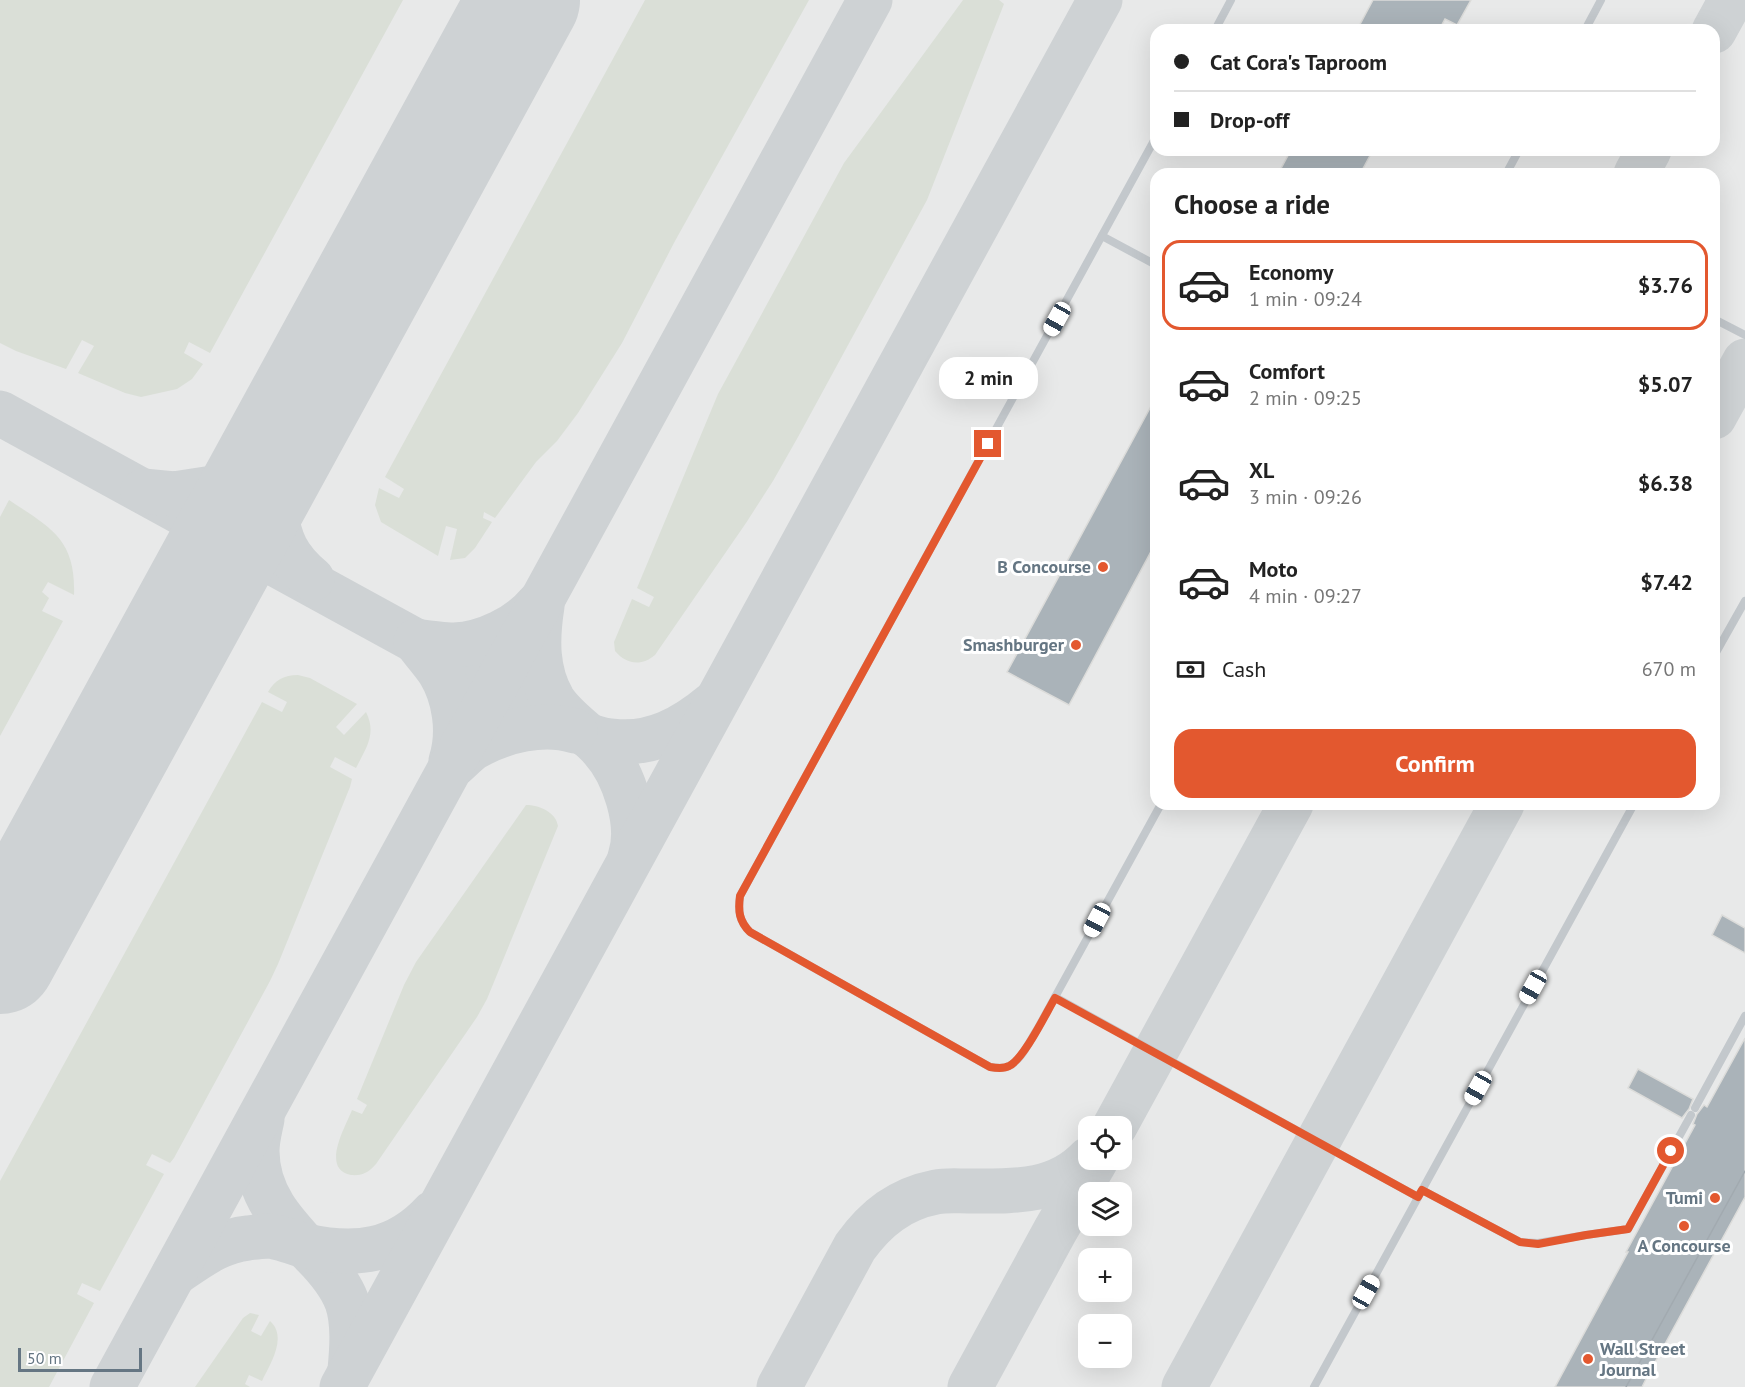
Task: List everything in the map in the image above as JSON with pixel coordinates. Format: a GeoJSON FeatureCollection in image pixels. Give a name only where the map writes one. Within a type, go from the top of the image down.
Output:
{"type":"FeatureCollection","features":[{"type":"Feature","properties":{"kind":"lane"},"geometry":{"type":"LineString","coordinates":[[1218,24],[1232,0]]}},
{"type":"Feature","properties":{"kind":"lane"},"geometry":{"type":"LineString","coordinates":[[1588,24],[1601,0]]}},
{"type":"Feature","properties":{"kind":"lane"},"geometry":{"type":"LineString","coordinates":[[1150,148],[740,896],[739,917],[750,932],[990,1067],[1009,1067],[1019,1058],[1055,998],[1158,810]]}},
{"type":"Feature","properties":{"kind":"lane"},"geometry":{"type":"LineString","coordinates":[[1102,236],[1150,262]]}},
{"type":"Feature","properties":{"kind":"lane"},"geometry":{"type":"LineString","coordinates":[[1720,322],[1745,336]]}},
{"type":"Feature","properties":{"kind":"lane"},"geometry":{"type":"LineString","coordinates":[[1720,645],[1745,601]]}},
{"type":"Feature","properties":{"kind":"lane"},"geometry":{"type":"LineString","coordinates":[[1314,1387],[1631,810]]}},
{"type":"Feature","properties":{"kind":"lane"},"geometry":{"type":"LineString","coordinates":[[1055,998],[1420,1193],[1520,1242],[1529,1244],[1628,1229],[1745,1016]]}},
{"type":"Feature","properties":{"kind":"shaded area"},"geometry":{"type":"Polygon","coordinates":[[[0,0],[1745,0],[1745,1387],[0,1387],[0,0]]]}},
{"type":"Feature","properties":{"kind":"shaded area"},"geometry":{"type":"Polygon","coordinates":[[[0,0],[403,0],[210,353],[189,342],[184,353],[203,364],[192,379],[177,389],[141,397],[125,393],[78,373],[94,346],[82,340],[66,369],[0,343],[0,0]]]}},
{"type":"Feature","properties":{"kind":"shaded area"},"geometry":{"type":"Polygon","coordinates":[[[645,0],[809,0],[675,241],[622,343],[578,413],[557,441],[536,462],[495,518],[484,512],[483,518],[492,522],[475,548],[465,558],[450,560],[457,529],[446,526],[438,556],[381,522],[375,505],[379,488],[399,498],[404,489],[385,477],[645,0]]]}},
{"type":"Feature","properties":{"kind":"shaded area"},"geometry":{"type":"Polygon","coordinates":[[[963,0],[999,0],[1004,4],[927,200],[798,437],[746,523],[655,655],[639,662],[624,659],[615,651],[614,642],[632,599],[649,607],[654,597],[637,588],[718,394],[844,163],[963,0]]]}},
{"type":"Feature","properties":{"kind":"shaded area"},"geometry":{"type":"Polygon","coordinates":[[[9,500],[58,537],[71,560],[74,595],[48,582],[42,592],[49,598],[42,611],[63,621],[0,736],[0,517],[9,500]]]}},
{"type":"Feature","properties":{"kind":"shaded area"},"geometry":{"type":"Polygon","coordinates":[[[298,675],[310,678],[357,704],[336,727],[344,735],[366,712],[370,734],[356,768],[335,757],[330,767],[352,779],[350,787],[278,964],[174,1158],[170,1163],[152,1154],[146,1165],[164,1174],[100,1291],[82,1283],[77,1294],[94,1303],[49,1387],[0,1387],[0,1181],[262,702],[282,712],[287,702],[268,692],[280,679],[298,675]]]}},
{"type":"Feature","properties":{"kind":"shaded area"},"geometry":{"type":"Polygon","coordinates":[[[526,805],[546,810],[557,821],[558,826],[487,999],[376,1164],[359,1175],[351,1175],[342,1171],[337,1165],[336,1156],[341,1136],[352,1110],[362,1114],[367,1105],[357,1099],[404,985],[416,962],[526,805]]]}},
{"type":"Feature","properties":{"kind":"shaded area"},"geometry":{"type":"Polygon","coordinates":[[[250,1313],[259,1315],[251,1331],[261,1336],[270,1321],[277,1335],[276,1351],[262,1381],[249,1375],[245,1384],[250,1387],[195,1387],[243,1318],[250,1313]]]}},
{"type":"Feature","properties":{"kind":"building"},"geometry":{"type":"Polygon","coordinates":[[[1373,0],[1471,0],[1458,24],[1445,19],[1442,24],[1360,24],[1373,0]]]}},
{"type":"Feature","properties":{"kind":"building"},"geometry":{"type":"Polygon","coordinates":[[[1288,156],[1370,156],[1363,168],[1281,168],[1288,156]]]}},
{"type":"Feature","properties":{"kind":"building","name":"B Concourse"},"geometry":{"type":"Polygon","coordinates":[[[1150,408],[1150,553],[1069,705],[1007,672],[1150,408]]]}},
{"type":"Feature","properties":{"kind":"building"},"geometry":{"type":"Polygon","coordinates":[[[1722,915],[1745,928],[1745,953],[1712,935],[1722,915]]]}},
{"type":"Feature","properties":{"kind":"building","name":"A Concourse"},"geometry":{"type":"Polygon","coordinates":[[[1745,1038],[1745,1197],[1642,1387],[1555,1387],[1695,1125],[1693,1124],[1697,1114],[1704,1105],[1707,1107],[1745,1038]]]}},
{"type":"Feature","properties":{"kind":"building"},"geometry":{"type":"Polygon","coordinates":[[[1638,1069],[1693,1099],[1682,1118],[1628,1088],[1638,1069]]]}},
{"type":"Feature","properties":{"kind":"taxiway"},"geometry":{"type":"LineString","coordinates":[[112,1387],[870,0]]}},
{"type":"Feature","properties":{"kind":"taxiway"},"geometry":{"type":"LineString","coordinates":[[342,1387],[1100,0]]}},
{"type":"Feature","properties":{"kind":"taxiway"},"geometry":{"type":"LineString","coordinates":[[1718,24],[1731,0]]}},
{"type":"Feature","properties":{"kind":"taxiway"},"geometry":{"type":"LineString","coordinates":[[1639,168],[1646,156]]}},
{"type":"Feature","properties":{"kind":"taxiway"},"geometry":{"type":"LineString","coordinates":[[1720,406],[1745,361]]}},
{"type":"Feature","properties":{"kind":"taxiway"},"geometry":{"type":"LineString","coordinates":[[0,413],[589,736],[627,742],[654,738],[679,727],[714,703]]}},
{"type":"Feature","properties":{"kind":"taxiway"},"geometry":{"type":"LineString","coordinates":[[295,418],[279,462],[273,496],[279,530],[286,548],[296,564],[312,579]]}},
{"type":"Feature","properties":{"kind":"taxiway"},"geometry":{"type":"LineString","coordinates":[[143,491],[174,494],[213,488],[249,471],[289,429]]}},
{"type":"Feature","properties":{"kind":"taxiway"},"geometry":{"type":"LineString","coordinates":[[451,761],[455,727],[449,692],[439,671],[416,641],[454,645],[489,638],[511,627],[538,604]]}},
{"type":"Feature","properties":{"kind":"taxiway"},"geometry":{"type":"LineString","coordinates":[[542,606],[539,654],[543,678],[558,707],[602,749],[617,772],[632,815],[633,844],[630,857]]}},
{"type":"Feature","properties":{"kind":"taxiway"},"geometry":{"type":"LineString","coordinates":[[454,765],[475,747],[511,732],[537,727],[575,731]]}},
{"type":"Feature","properties":{"kind":"taxiway"},"geometry":{"type":"LineString","coordinates":[[1120,1116],[1288,810]]}},
{"type":"Feature","properties":{"kind":"taxiway"},"geometry":{"type":"LineString","coordinates":[[1184,1387],[1499,810]]}},
{"type":"Feature","properties":{"kind":"taxiway"},"geometry":{"type":"LineString","coordinates":[[262,1119],[257,1151],[262,1181],[267,1195],[282,1219],[337,1282],[344,1295],[352,1327],[350,1370]]}},
{"type":"Feature","properties":{"kind":"taxiway"},"geometry":{"type":"LineString","coordinates":[[779,1387],[855,1247],[871,1227],[890,1211],[911,1199],[936,1192],[1001,1191],[1048,1185],[1078,1168]]}},
{"type":"Feature","properties":{"kind":"taxiway"},"geometry":{"type":"LineString","coordinates":[[970,1387],[1090,1170]]}},
{"type":"Feature","properties":{"kind":"taxiway"},"geometry":{"type":"LineString","coordinates":[[174,1274],[218,1246],[254,1237],[272,1236],[306,1246],[342,1251],[375,1248],[405,1236],[433,1213]]}},
{"type":"Feature","properties":{"kind":"runway"},"geometry":{"type":"LineString","coordinates":[[0,958],[524,0]]}},
{"type":"Feature","properties":{"kind":"tram line"},"geometry":{"type":"LineString","coordinates":[[1626,1387],[1745,1171]]}},
{"type":"Feature","properties":{"kind":"place","name":"B Concourse"},"geometry":{"type":"Point","coordinates":[1103,567]}},
{"type":"Feature","properties":{"kind":"place","name":"Smashburger"},"geometry":{"type":"Point","coordinates":[1076,645]}},
{"type":"Feature","properties":{"kind":"place","name":"Tumi"},"geometry":{"type":"Point","coordinates":[1715,1198]}},
{"type":"Feature","properties":{"kind":"place","name":"A Concourse"},"geometry":{"type":"Point","coordinates":[1684,1226]}},
{"type":"Feature","properties":{"kind":"place","name":"Wall Street Journal"},"geometry":{"type":"Point","coordinates":[1588,1359]}},
{"type":"Feature","properties":{"kind":"route"},"geometry":{"type":"LineString","coordinates":[[988,444],[740,896],[739,917],[744,926],[750,932],[990,1067],[1009,1067],[1019,1058],[1055,998],[1418,1197],[1422,1190],[1520,1242],[1538,1244],[1628,1229],[1671,1151]]}}]}
